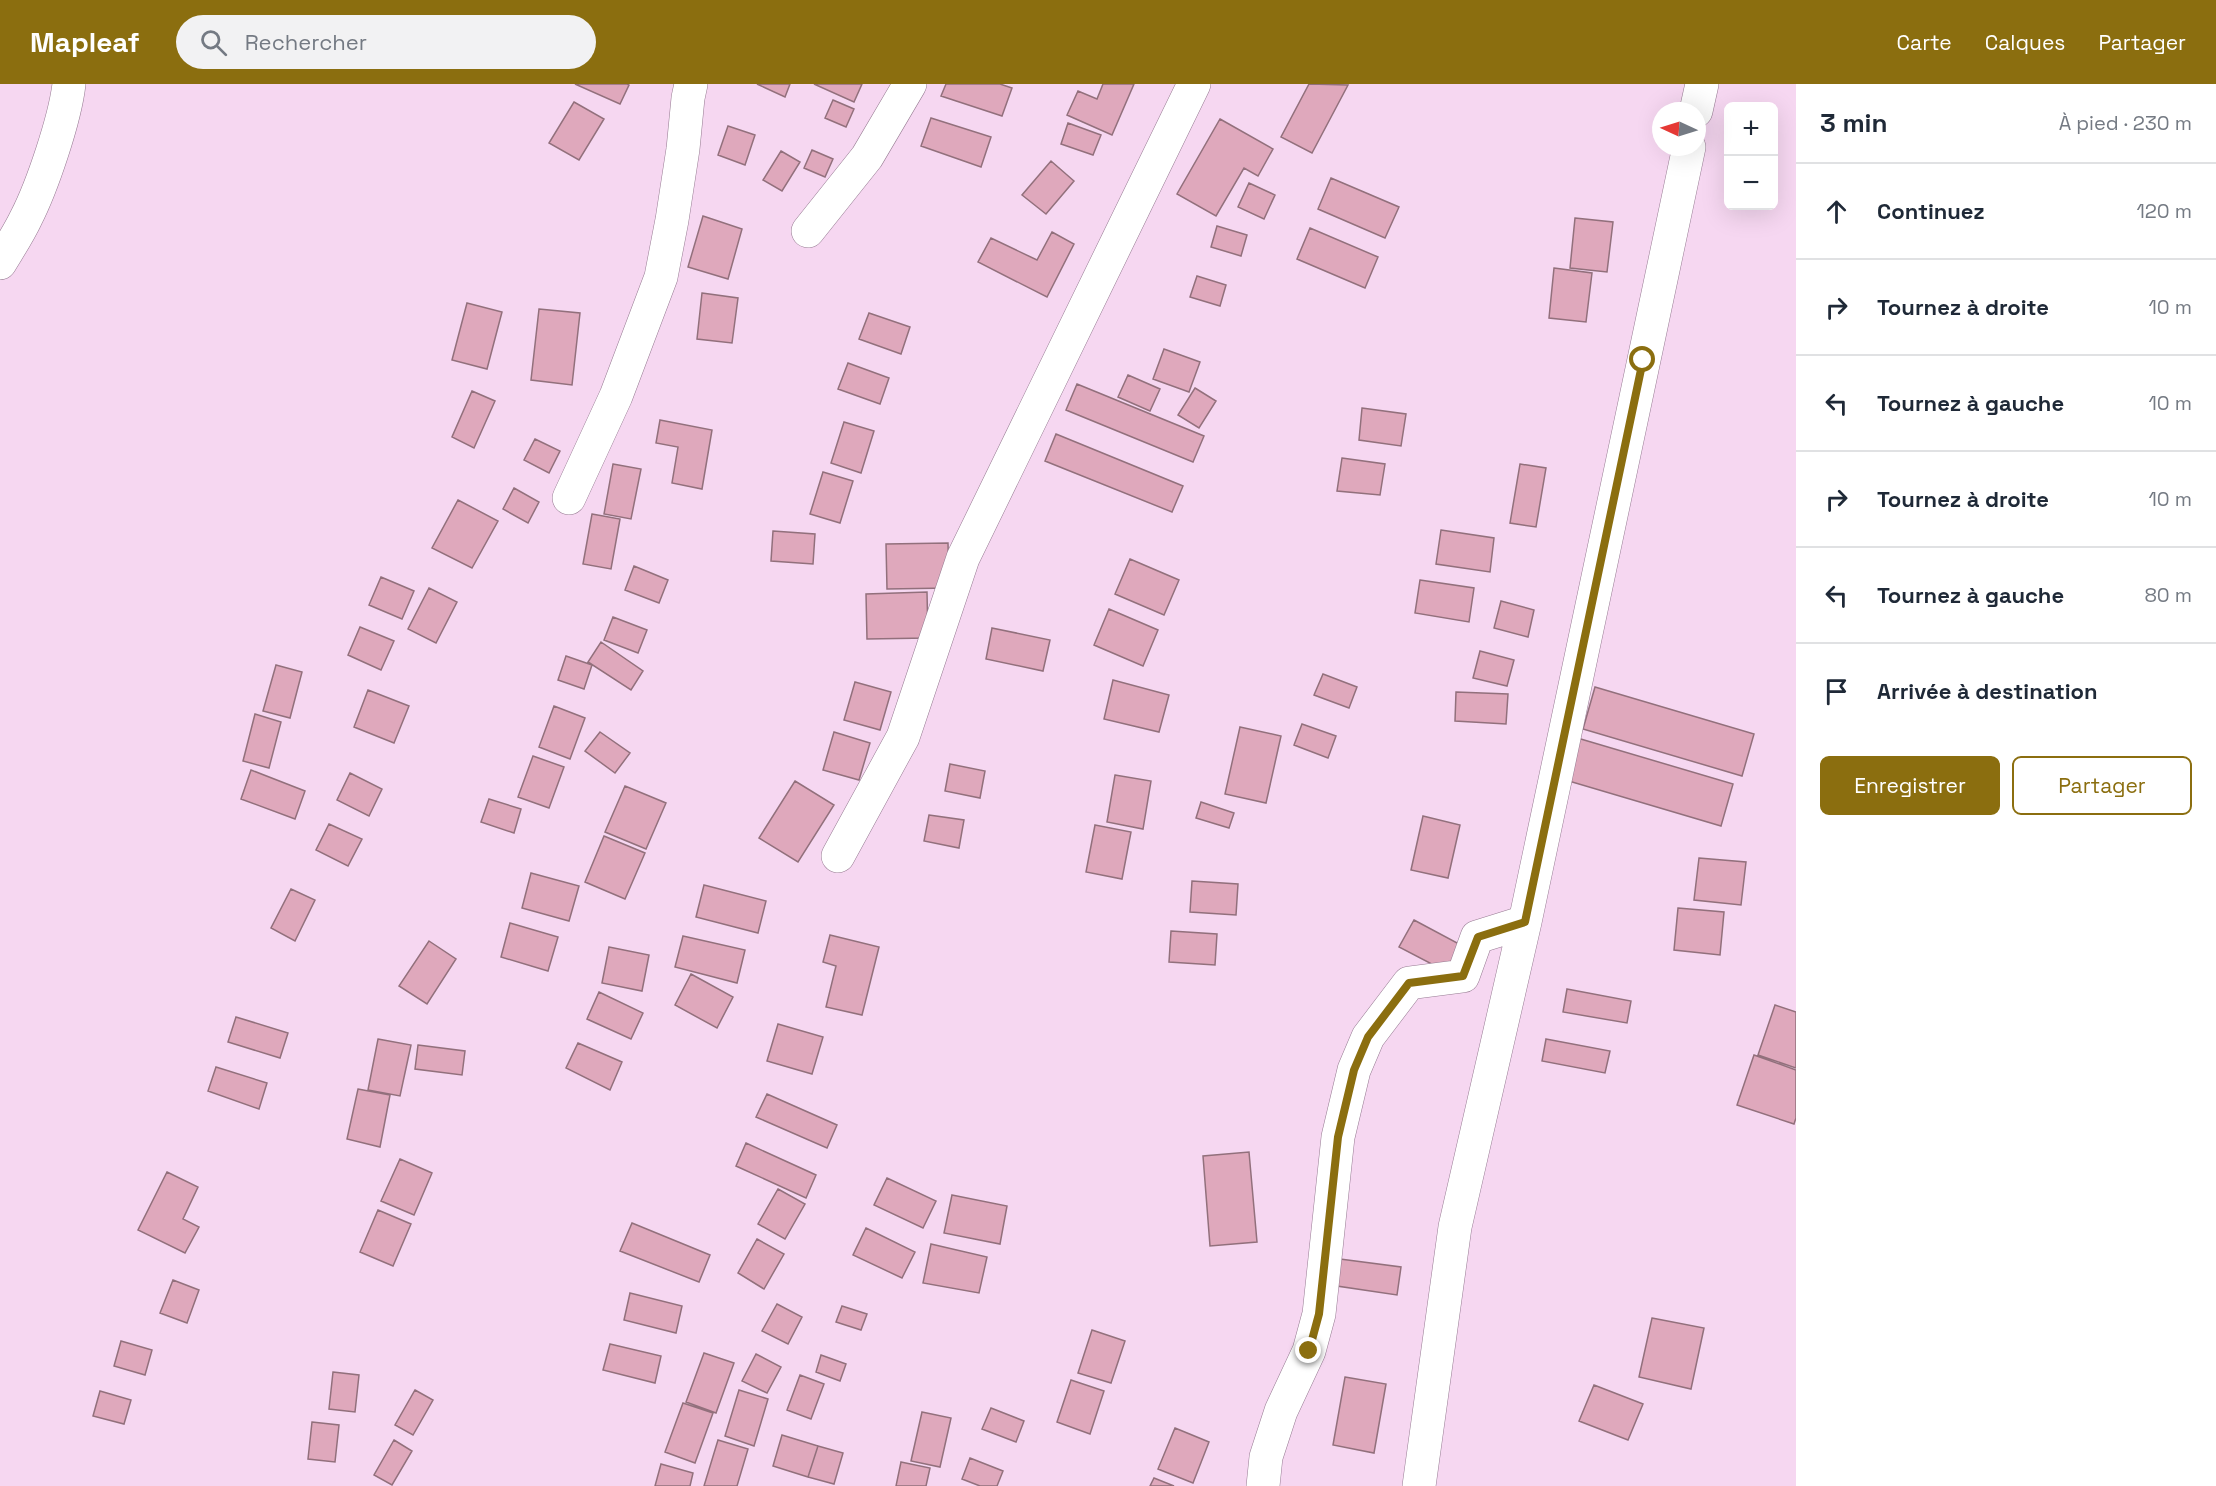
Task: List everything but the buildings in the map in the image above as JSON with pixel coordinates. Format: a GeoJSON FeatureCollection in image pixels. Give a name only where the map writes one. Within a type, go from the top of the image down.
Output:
{"type":"FeatureCollection","features":[{"type":"Feature","properties":{"kind":"street"},"geometry":{"type":"LineString","coordinates":[[0,263],[27,217],[56,138],[69,84]]}},
{"type":"Feature","properties":{"kind":"street"},"geometry":{"type":"LineString","coordinates":[[569,498],[616,396],[661,277],[672,220],[691,84]]}},
{"type":"Feature","properties":{"kind":"street"},"geometry":{"type":"LineString","coordinates":[[808,231],[867,157],[910,84]]}},
{"type":"Feature","properties":{"kind":"street"},"geometry":{"type":"LineString","coordinates":[[838,856],[903,737],[963,558],[1194,84]]}},
{"type":"Feature","properties":{"kind":"street"},"geometry":{"type":"LineString","coordinates":[[1698,102],[1702,84]]}},
{"type":"Feature","properties":{"kind":"street"},"geometry":{"type":"LineString","coordinates":[[1419,1486],[1455,1227],[1525,922],[1687,156]]}},
{"type":"Feature","properties":{"kind":"street"},"geometry":{"type":"LineString","coordinates":[[1263,1486],[1266,1457],[1281,1412],[1309,1351],[1319,1314],[1338,1137],[1354,1070],[1368,1037],[1409,983],[1463,976],[1478,937],[1525,922]]}},
{"type":"Feature","properties":{"kind":"route"},"geometry":{"type":"LineString","coordinates":[[1309,1351],[1319,1314],[1338,1137],[1354,1070],[1368,1037],[1409,983],[1463,976],[1478,937],[1525,922],[1643,360]]}}]}
